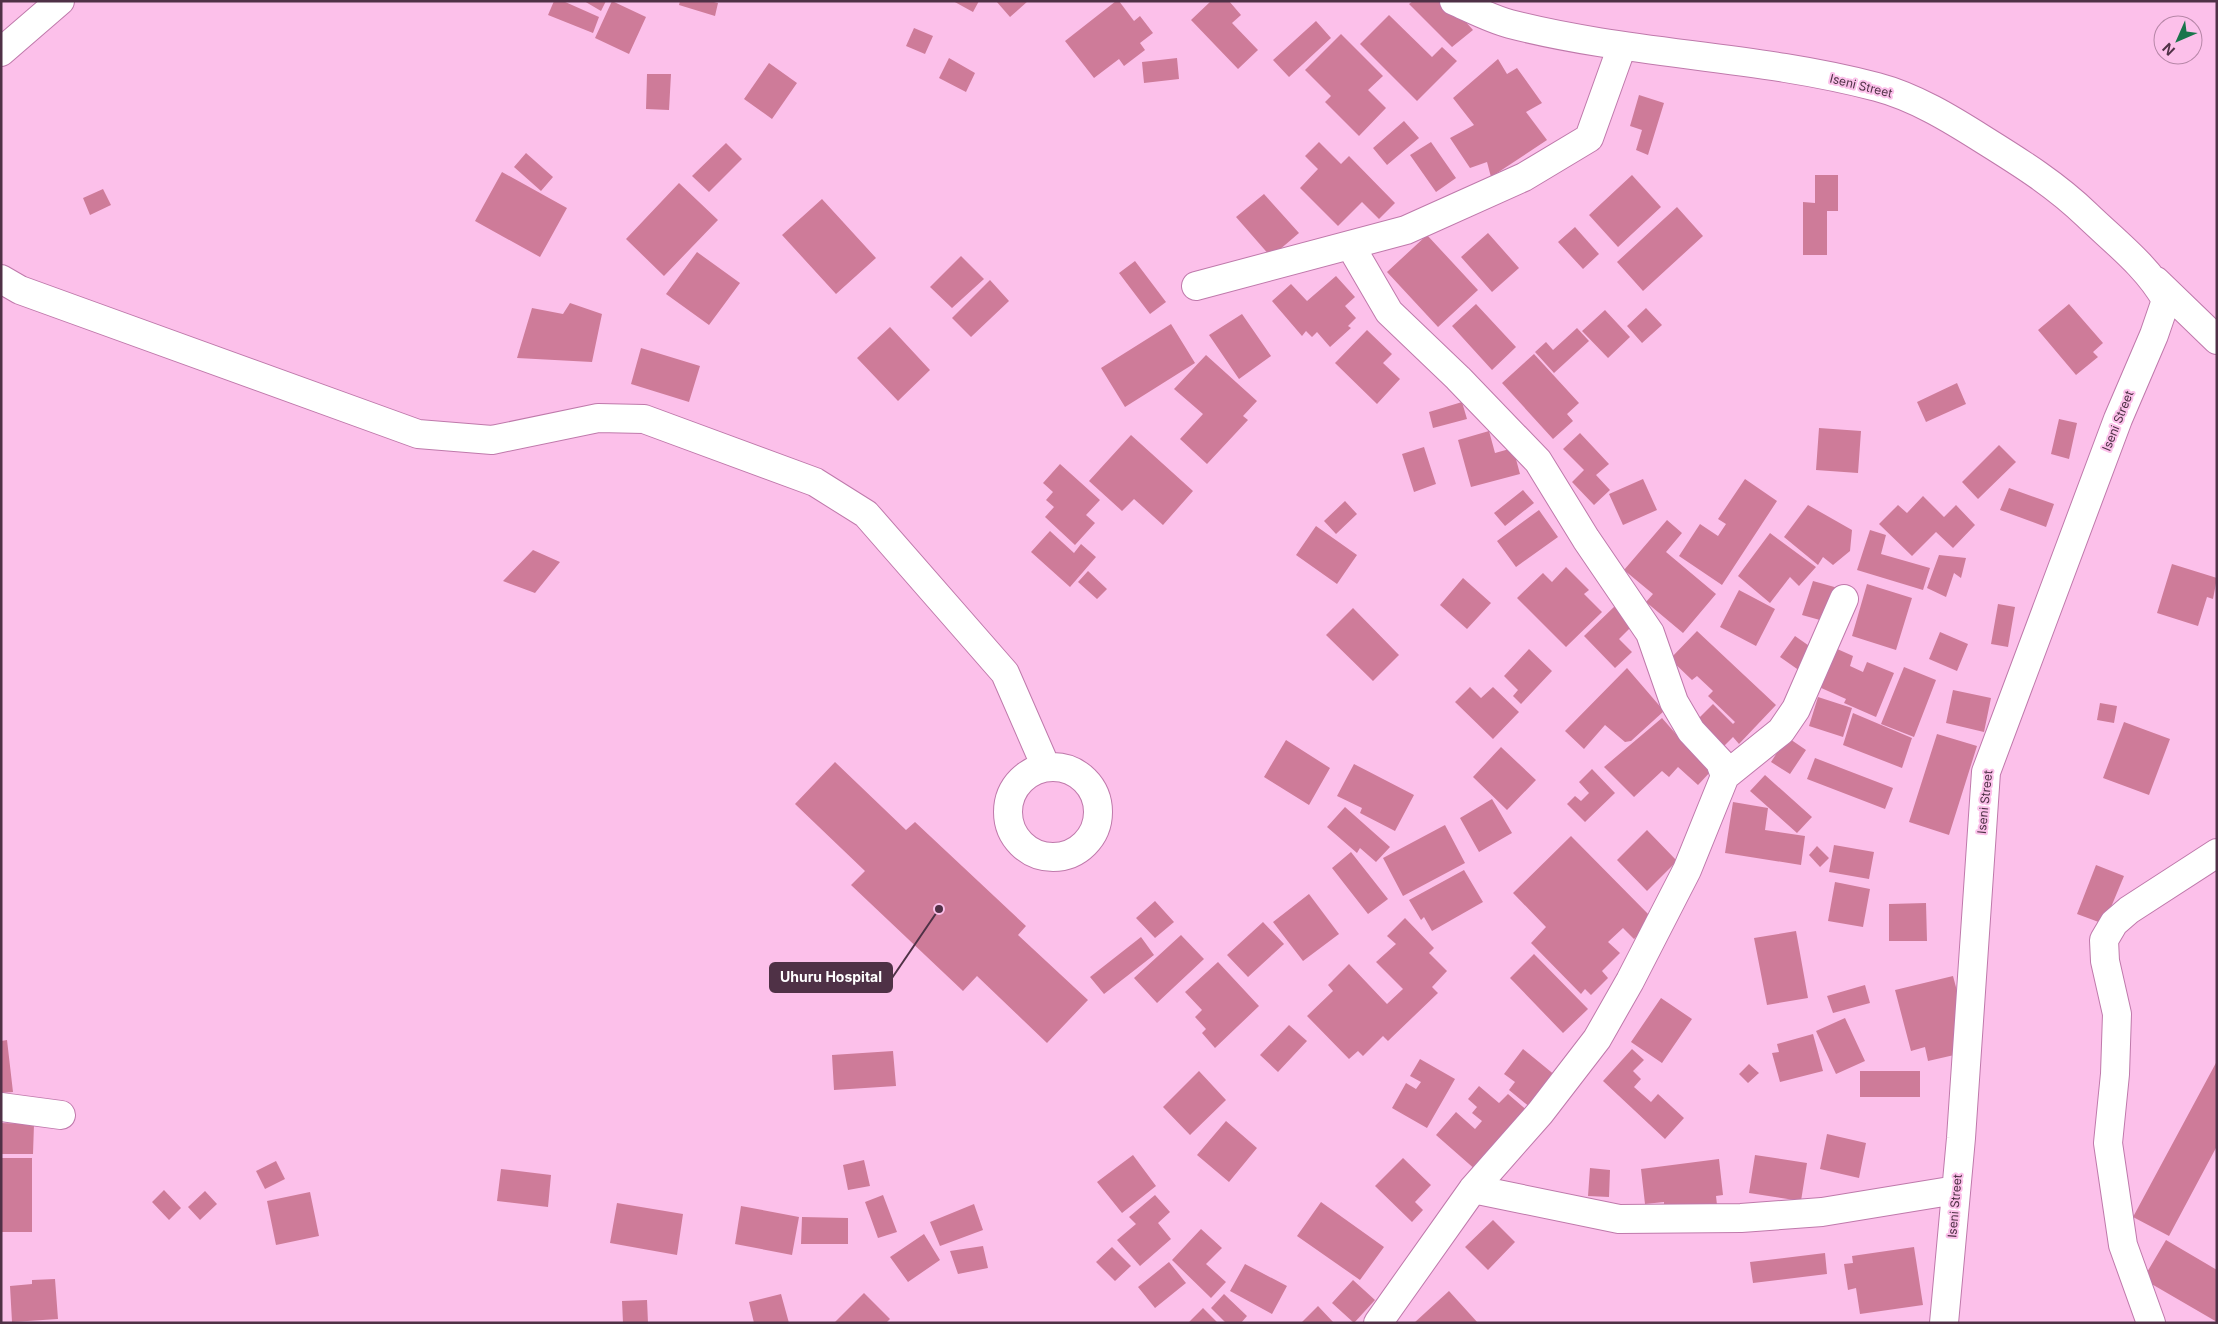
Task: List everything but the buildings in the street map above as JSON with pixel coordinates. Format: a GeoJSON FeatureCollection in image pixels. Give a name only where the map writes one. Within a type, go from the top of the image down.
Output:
{"type":"FeatureCollection","features":[{"type":"Feature","properties":{"kind":"main road"},"geometry":{"type":"LineString","coordinates":[[1,52],[60,1]]}},
{"type":"Feature","properties":{"kind":"main road","name":"Iseni Street"},"geometry":{"type":"LineString","coordinates":[[1454,1],[1508,24],[1622,46],[1746,61],[1878,87],[1917,102],[1960,125],[2064,192],[2155,280],[2166,300],[2154,335],[2118,419],[1986,772],[1956,1190],[1944,1323]]}},
{"type":"Feature","properties":{"kind":"main road"},"geometry":{"type":"LineString","coordinates":[[1196,286],[1415,226],[1524,177],[1588,138],[1622,46]]}},
{"type":"Feature","properties":{"kind":"main road"},"geometry":{"type":"LineString","coordinates":[[1350,245],[1389,312],[1458,378],[1538,461],[1586,539],[1650,633],[1674,702],[1691,731],[1720,762],[1725,776]]}},
{"type":"Feature","properties":{"kind":"main road"},"geometry":{"type":"LineString","coordinates":[[1,279],[20,290],[418,434],[492,440],[598,418],[644,419],[815,482],[866,514],[1005,673],[1046,768]]}},
{"type":"Feature","properties":{"kind":"main road"},"geometry":{"type":"LineString","coordinates":[[2155,280],[2217,340]]}},
{"type":"Feature","properties":{"kind":"main road"},"geometry":{"type":"LineString","coordinates":[[1378,1323],[1473,1189],[1540,1112],[1597,1039],[1630,980],[1686,870],[1725,776],[1781,731],[1791,716],[1844,600]]}},
{"type":"Feature","properties":{"kind":"main road"},"geometry":{"type":"LineString","coordinates":[[2151,1323],[2123,1245],[2108,1143],[2118,1014],[2105,962],[2104,940],[2114,923],[2128,910],[2217,853]]}},
{"type":"Feature","properties":{"kind":"main road"},"geometry":{"type":"LineString","coordinates":[[1,1107],[61,1115]]}},
{"type":"Feature","properties":{"kind":"main road"},"geometry":{"type":"LineString","coordinates":[[1473,1189],[1619,1219],[1741,1218],[1822,1212],[1956,1190]]}},
{"type":"Feature","properties":{"kind":"place","name":"Uhuru Hospital"},"geometry":{"type":"Point","coordinates":[939,909]}}]}
